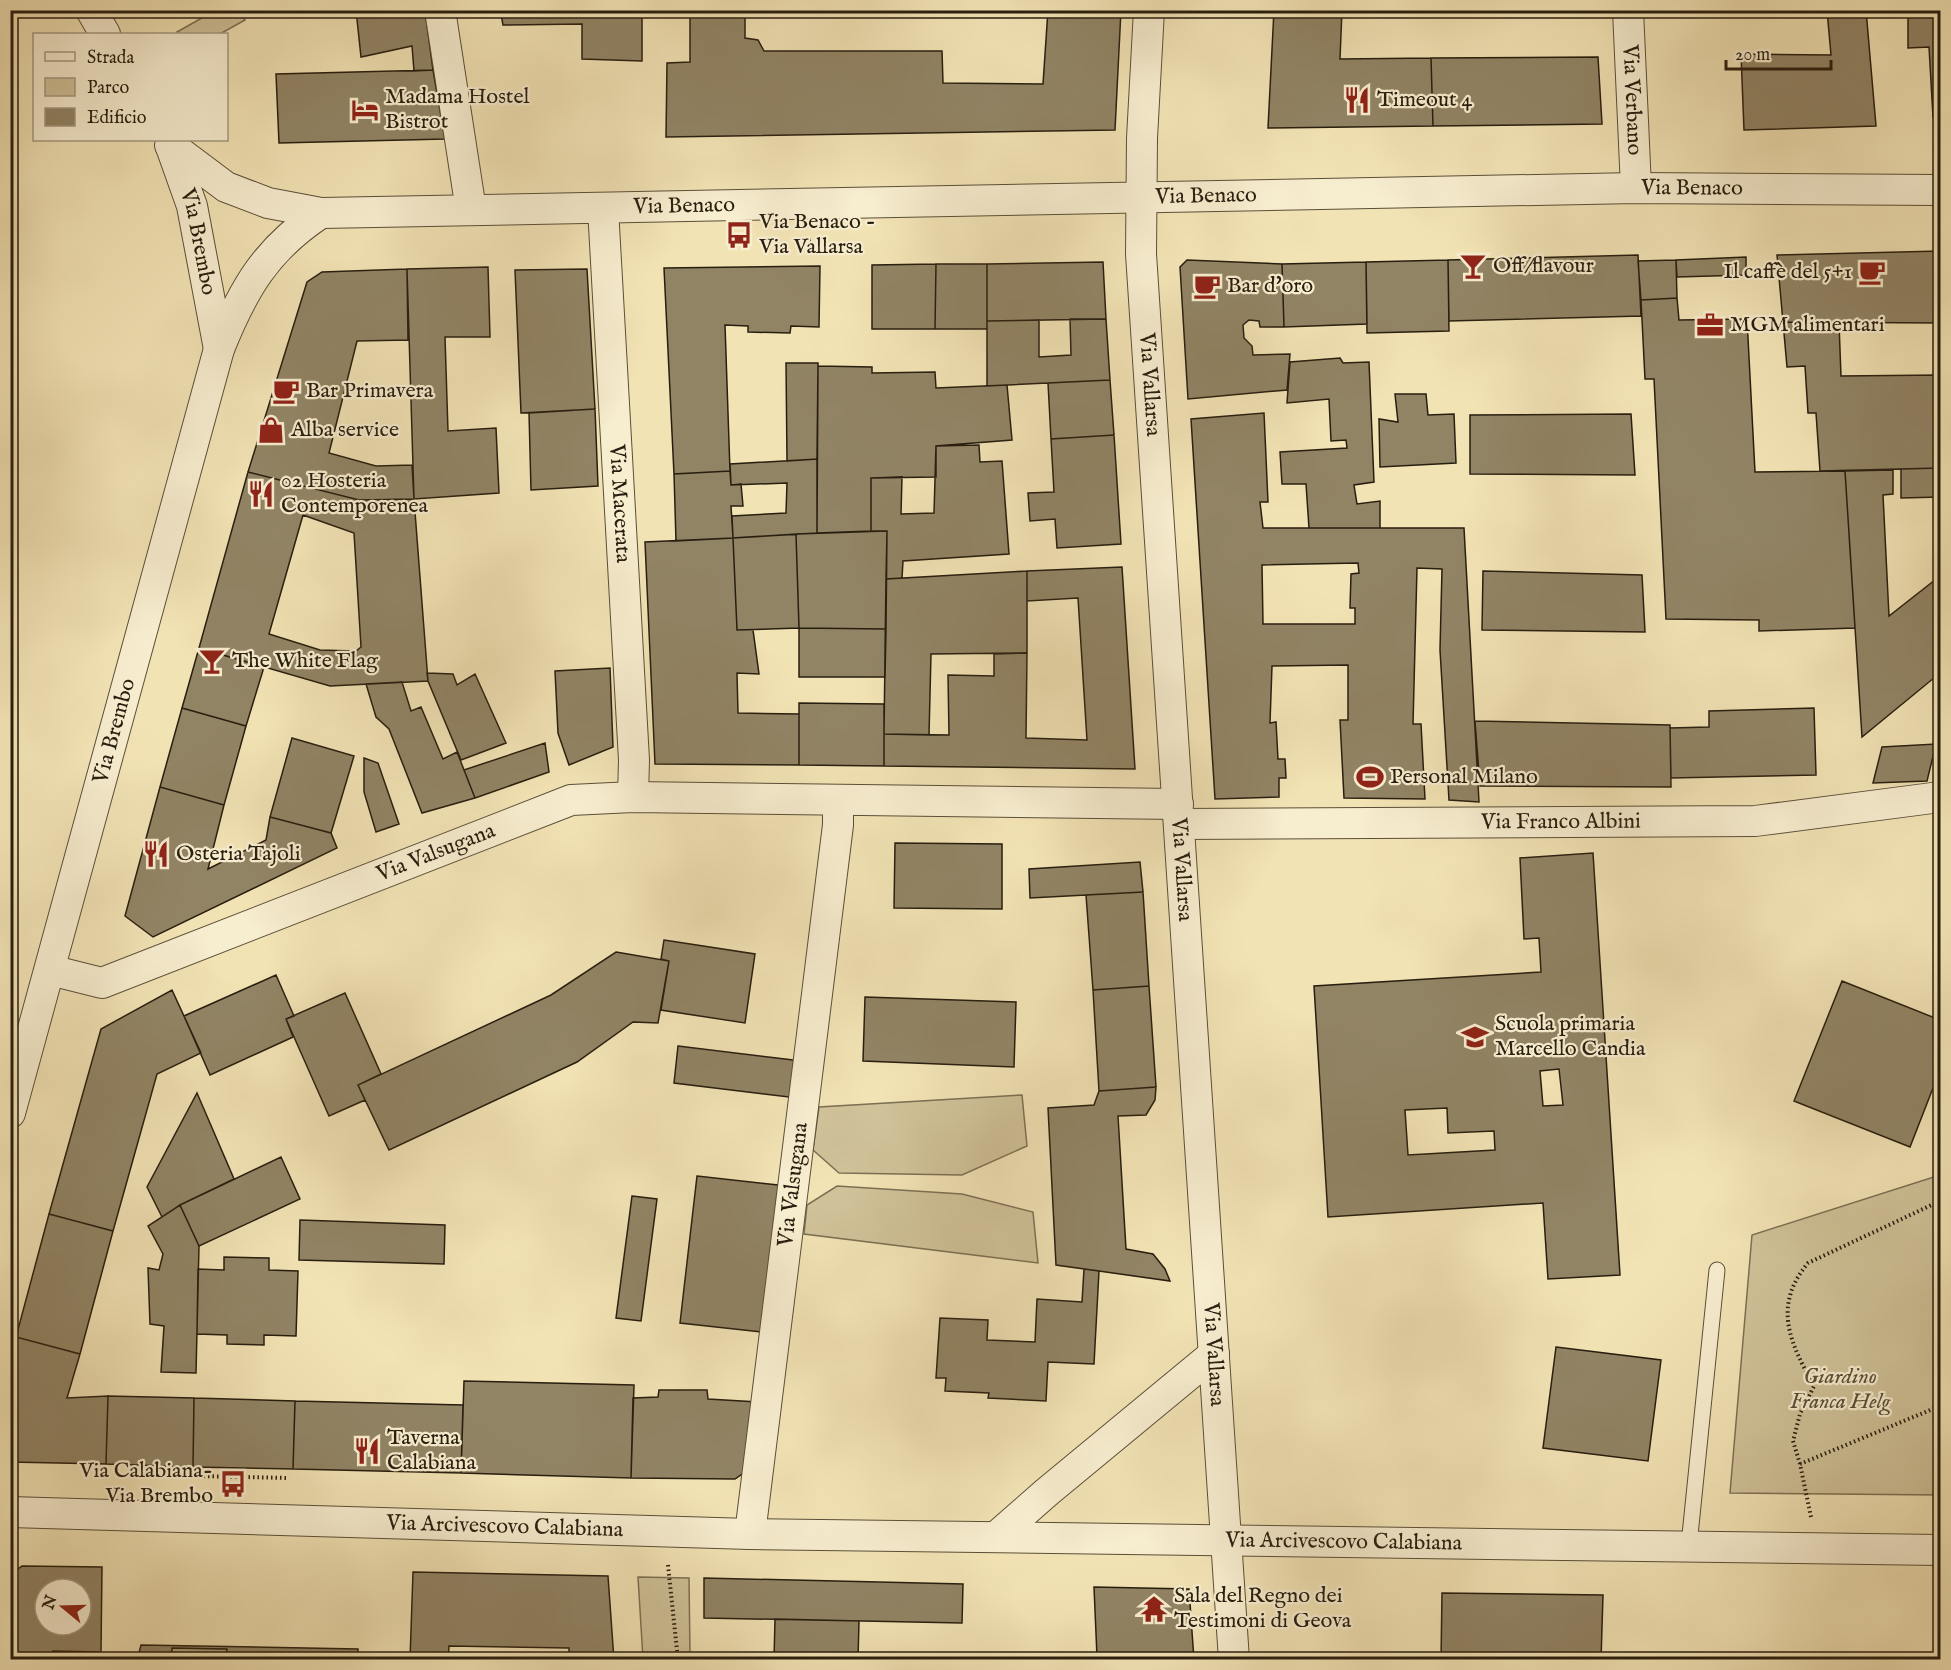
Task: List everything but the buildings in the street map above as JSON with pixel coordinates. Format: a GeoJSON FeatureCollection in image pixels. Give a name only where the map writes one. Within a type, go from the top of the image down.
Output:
{"type":"FeatureCollection","features":[{"type":"Feature","properties":{"kind":"street"},"geometry":{"type":"LineString","coordinates":[[91,10],[104,33]]}},
{"type":"Feature","properties":{"kind":"street"},"geometry":{"type":"LineString","coordinates":[[440,10],[471,210]]}},
{"type":"Feature","properties":{"kind":"street","name":"Via Vallarsa"},"geometry":{"type":"LineString","coordinates":[[1149,10],[1141,199],[1141,254],[1214,1354],[1224,1540],[1234,1659]]}},
{"type":"Feature","properties":{"kind":"street","name":"Via Verbano"},"geometry":{"type":"LineString","coordinates":[[1628,10],[1636,188]]}},
{"type":"Feature","properties":{"kind":"street","name":"Via Benaco"},"geometry":{"type":"LineString","coordinates":[[168,142],[226,187],[268,203],[321,213],[1636,188],[1941,190]]}},
{"type":"Feature","properties":{"kind":"street","name":"Via Brembo"},"geometry":{"type":"LineString","coordinates":[[168,142],[192,206],[219,349]]}},
{"type":"Feature","properties":{"kind":"street","name":"Via Macerata"},"geometry":{"type":"LineString","coordinates":[[603,208],[634,760],[633,797]]}},
{"type":"Feature","properties":{"kind":"street","name":"Via Brembo"},"geometry":{"type":"LineString","coordinates":[[10,1113],[219,349],[233,313],[257,270],[285,240],[321,213]]}},
{"type":"Feature","properties":{"kind":"street","name":"Via Valsugana"},"geometry":{"type":"LineString","coordinates":[[50,970],[102,983],[571,800],[633,797],[838,800],[1179,814]]}},
{"type":"Feature","properties":{"kind":"street","name":"Via Franco Albini"},"geometry":{"type":"LineString","coordinates":[[1179,814],[1755,821],[1941,797]]}},
{"type":"Feature","properties":{"kind":"street","name":"Via Valsugana"},"geometry":{"type":"LineString","coordinates":[[750,1534],[838,825],[838,800]]}},
{"type":"Feature","properties":{"kind":"street"},"geometry":{"type":"LineString","coordinates":[[998,1535],[1214,1354]]}},
{"type":"Feature","properties":{"kind":"street","name":"Via Arcivescovo Calabiana"},"geometry":{"type":"LineString","coordinates":[[10,1512],[750,1534],[998,1535],[1941,1550]]}},
{"type":"Feature","properties":{"kind":"lane"},"geometry":{"type":"LineString","coordinates":[[1689,1545],[1717,1270]]}},
{"type":"Feature","properties":{"kind":"path"},"geometry":{"type":"LineString","coordinates":[[1813,1548],[1810,1509],[1793,1441],[1800,1414],[1814,1386],[1788,1331],[1787,1307],[1794,1280],[1808,1263],[1941,1201]]}},
{"type":"Feature","properties":{"kind":"path"},"geometry":{"type":"LineString","coordinates":[[1800,1464],[1941,1406]]}},
{"type":"Feature","properties":{"kind":"path"},"geometry":{"type":"LineString","coordinates":[[199,1476],[289,1478]]}},
{"type":"Feature","properties":{"kind":"path"},"geometry":{"type":"LineString","coordinates":[[668,1564],[678,1659]]}},
{"type":"Feature","properties":{"kind":"green space"},"geometry":{"type":"Polygon","coordinates":[[[214,11],[238,11],[245,20],[222,33],[177,32],[214,11]]]}},
{"type":"Feature","properties":{"kind":"green space"},"geometry":{"type":"Polygon","coordinates":[[[1022,1095],[1027,1146],[962,1175],[839,1173],[813,1150],[819,1107],[1022,1095]]]}},
{"type":"Feature","properties":{"kind":"green space","name":"Giardino Franca Helg"},"geometry":{"type":"Polygon","coordinates":[[[1940,1175],[1940,1495],[1730,1493],[1752,1235],[1940,1175]]]}},
{"type":"Feature","properties":{"kind":"green space"},"geometry":{"type":"Polygon","coordinates":[[[837,1186],[962,1194],[1033,1212],[1038,1263],[804,1234],[807,1205],[837,1186]]]}},
{"type":"Feature","properties":{"kind":"green space"},"geometry":{"type":"Polygon","coordinates":[[[638,1577],[689,1578],[690,1653],[739,1659],[643,1659],[638,1577]]]}},
{"type":"Feature","properties":{"kind":"shaded area"},"geometry":{"type":"Polygon","coordinates":[[[172,1648],[227,1649],[226,1659],[171,1660],[172,1648]]]}},
{"type":"Feature","properties":{"kind":"place","name":"Timeout 4"},"geometry":{"type":"Point","coordinates":[1357,100]}},
{"type":"Feature","properties":{"kind":"place","name":"Madama Hostel Bistrot"},"geometry":{"type":"Point","coordinates":[365,110]}},
{"type":"Feature","properties":{"kind":"place","name":"Via Benaco - Via Vallarsa"},"geometry":{"type":"Point","coordinates":[739,235]}},
{"type":"Feature","properties":{"kind":"place","name":"Off/flavour"},"geometry":{"type":"Point","coordinates":[1473,266]}},
{"type":"Feature","properties":{"kind":"place","name":"Il caffè del 5+1"},"geometry":{"type":"Point","coordinates":[1872,272]}},
{"type":"Feature","properties":{"kind":"place","name":"Bar d'oro"},"geometry":{"type":"Point","coordinates":[1207,286]}},
{"type":"Feature","properties":{"kind":"place","name":"MGM alimentari"},"geometry":{"type":"Point","coordinates":[1710,325]}},
{"type":"Feature","properties":{"kind":"place","name":"Bar Primavera"},"geometry":{"type":"Point","coordinates":[286,391]}},
{"type":"Feature","properties":{"kind":"place","name":"Alba service"},"geometry":{"type":"Point","coordinates":[271,430]}},
{"type":"Feature","properties":{"kind":"place","name":"02 Hosteria Contemporenea"},"geometry":{"type":"Point","coordinates":[261,494]}},
{"type":"Feature","properties":{"kind":"place","name":"The White Flag"},"geometry":{"type":"Point","coordinates":[212,661]}},
{"type":"Feature","properties":{"kind":"place","name":"Personal Milano"},"geometry":{"type":"Point","coordinates":[1370,777]}},
{"type":"Feature","properties":{"kind":"place","name":"Osteria Tajoli"},"geometry":{"type":"Point","coordinates":[156,854]}},
{"type":"Feature","properties":{"kind":"place","name":"Scuola primaria Marcello Candia"},"geometry":{"type":"Point","coordinates":[1475,1037]}},
{"type":"Feature","properties":{"kind":"place","name":"Taverna Calabiana"},"geometry":{"type":"Point","coordinates":[367,1451]}},
{"type":"Feature","properties":{"kind":"place","name":"Via Calabiana- Via Brembo"},"geometry":{"type":"Point","coordinates":[233,1484]}},
{"type":"Feature","properties":{"kind":"place","name":"Sala del Regno dei Testimoni di Geova"},"geometry":{"type":"Point","coordinates":[1154,1609]}}]}
